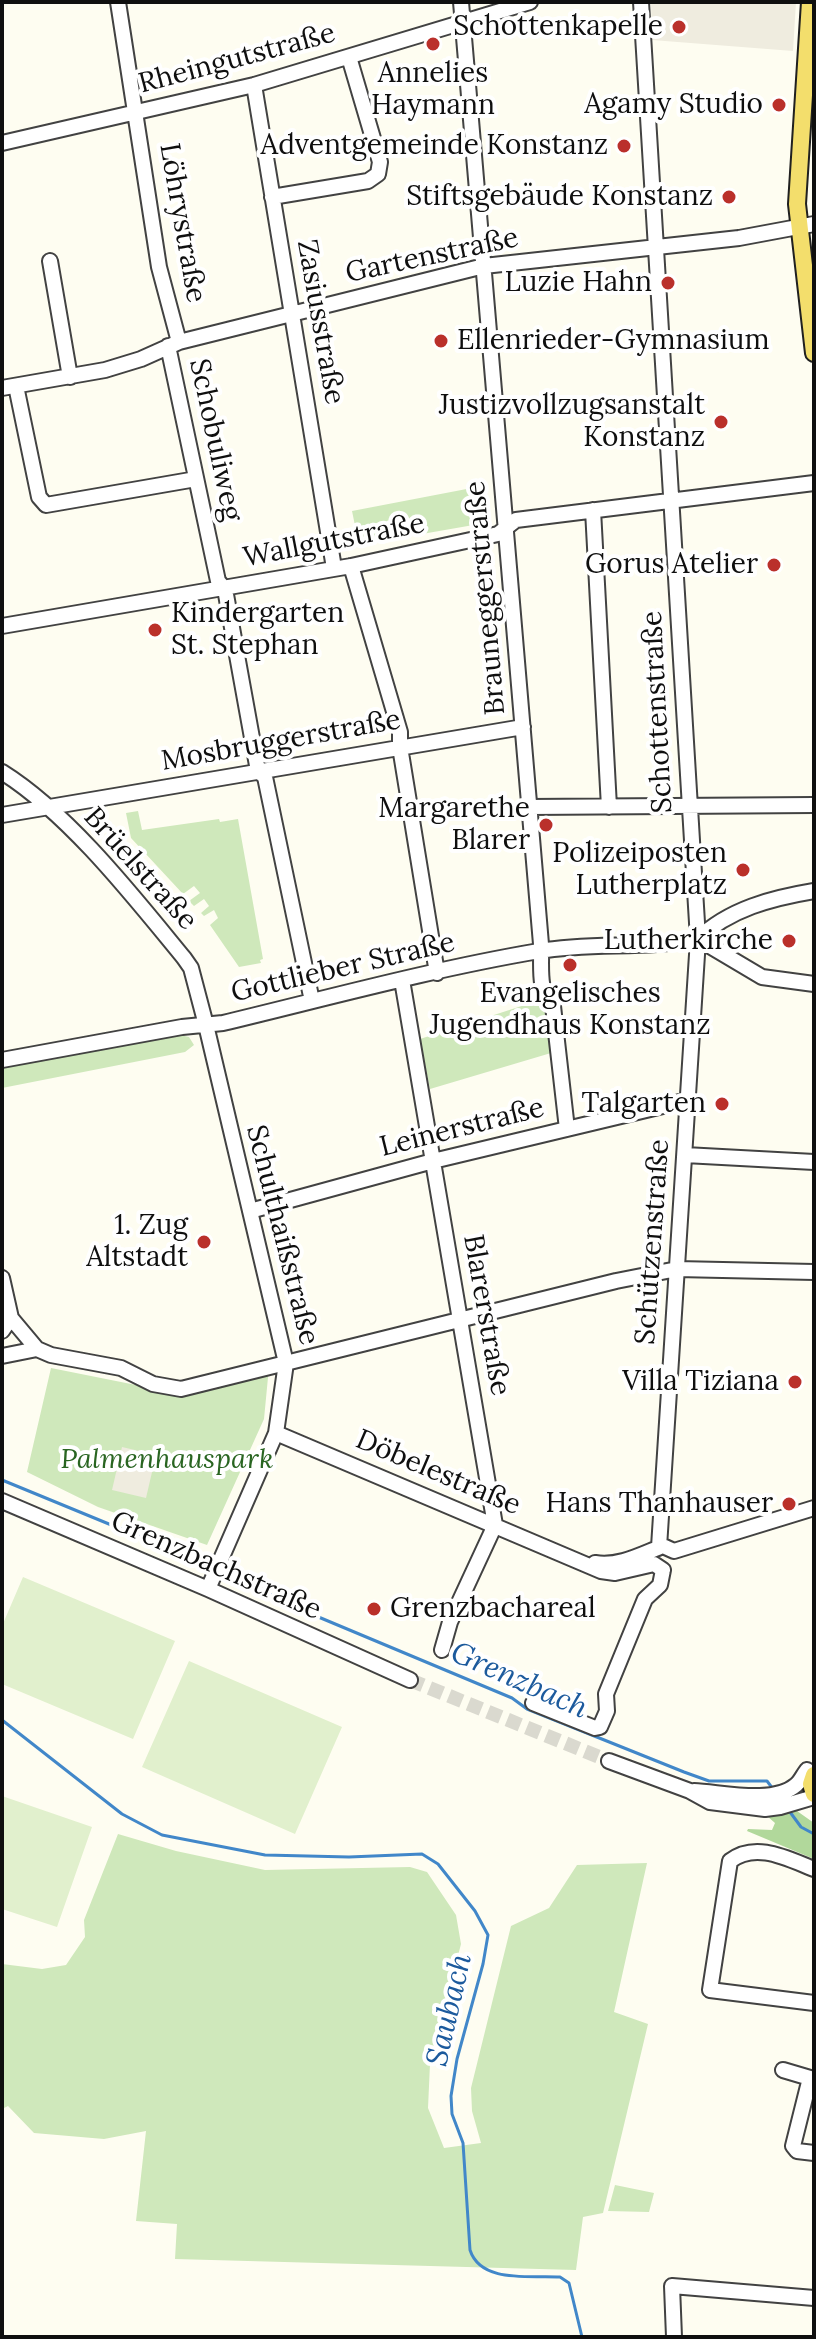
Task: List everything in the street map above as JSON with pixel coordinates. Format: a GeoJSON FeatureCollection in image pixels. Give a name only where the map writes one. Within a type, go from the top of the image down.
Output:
{"type":"FeatureCollection","features":[{"type":"Feature","properties":{"kind":"main road"},"geometry":{"type":"LineString","coordinates":[[810,2],[797,204],[807,226],[814,353]]}},
{"type":"Feature","properties":{"kind":"street","name":"Löhrystraße"},"geometry":{"type":"LineString","coordinates":[[118,2],[174,344]]}},
{"type":"Feature","properties":{"kind":"street","name":"Brauneggerstraße"},"geometry":{"type":"LineString","coordinates":[[461,2],[542,951],[540,963],[544,998],[553,1006],[567,1129]]}},
{"type":"Feature","properties":{"kind":"street","name":"Rheingutstraße"},"geometry":{"type":"LineString","coordinates":[[2,143],[254,85],[530,2]]}},
{"type":"Feature","properties":{"kind":"street","name":"Schottenstraße"},"geometry":{"type":"LineString","coordinates":[[641,2],[698,939]]}},
{"type":"Feature","properties":{"kind":"street"},"geometry":{"type":"LineString","coordinates":[[272,197],[368,181],[378,174],[380,162],[349,57]]}},
{"type":"Feature","properties":{"kind":"street","name":"Zasiusstraße"},"geometry":{"type":"LineString","coordinates":[[254,85],[334,568]]}},
{"type":"Feature","properties":{"kind":"street","name":"Gartenstraße"},"geometry":{"type":"LineString","coordinates":[[9,387],[70,377],[141,359],[174,344],[484,266],[739,238],[807,226]]}},
{"type":"Feature","properties":{"kind":"street"},"geometry":{"type":"LineString","coordinates":[[50,261],[70,377]]}},
{"type":"Feature","properties":{"kind":"street","name":"Schobuliweg"},"geometry":{"type":"LineString","coordinates":[[174,344],[196,479],[218,581],[225,589],[258,771],[265,777],[312,1001]]}},
{"type":"Feature","properties":{"kind":"street"},"geometry":{"type":"LineString","coordinates":[[9,387],[39,497],[46,505],[196,479]]}},
{"type":"Feature","properties":{"kind":"street","name":"Wallgutstraße"},"geometry":{"type":"LineString","coordinates":[[2,626],[351,566],[498,534],[516,520],[814,483]]}},
{"type":"Feature","properties":{"kind":"street"},"geometry":{"type":"LineString","coordinates":[[593,510],[609,807]]}},
{"type":"Feature","properties":{"kind":"street"},"geometry":{"type":"LineString","coordinates":[[351,566],[400,732],[437,973]]}},
{"type":"Feature","properties":{"kind":"street","name":"Mosbruggerstraße"},"geometry":{"type":"LineString","coordinates":[[2,815],[523,727]]}},
{"type":"Feature","properties":{"kind":"street","name":"Brüelstraße"},"geometry":{"type":"LineString","coordinates":[[2,772],[49,806],[136,900],[184,958],[191,968],[206,1025]]}},
{"type":"Feature","properties":{"kind":"street"},"geometry":{"type":"LineString","coordinates":[[529,807],[814,805]]}},
{"type":"Feature","properties":{"kind":"street"},"geometry":{"type":"LineString","coordinates":[[814,891],[746,909],[709,928],[698,939],[762,977],[814,984]]}},
{"type":"Feature","properties":{"kind":"street","name":"Gottlieber Straße"},"geometry":{"type":"LineString","coordinates":[[2,1060],[206,1025],[542,951],[600,945],[670,944],[698,939]]}},
{"type":"Feature","properties":{"kind":"street","name":"Schützenstraße"},"geometry":{"type":"LineString","coordinates":[[533,1703],[595,1728],[600,1727],[607,1711],[606,1694],[645,1599],[660,1585],[698,939]]}},
{"type":"Feature","properties":{"kind":"street","name":"Blarerstraße"},"geometry":{"type":"LineString","coordinates":[[402,980],[495,1525]]}},
{"type":"Feature","properties":{"kind":"street","name":"Schulthaißstraße"},"geometry":{"type":"LineString","coordinates":[[206,1025],[286,1363],[276,1433],[208,1589]]}},
{"type":"Feature","properties":{"kind":"street","name":"Leinerstraße"},"geometry":{"type":"LineString","coordinates":[[250,1211],[433,1161],[688,1100]]}},
{"type":"Feature","properties":{"kind":"street"},"geometry":{"type":"LineString","coordinates":[[685,1155],[814,1162]]}},
{"type":"Feature","properties":{"kind":"street"},"geometry":{"type":"LineString","coordinates":[[2,1278],[11,1318],[37,1349],[51,1355],[121,1368],[153,1384],[181,1389],[616,1281],[677,1269],[814,1272]]}},
{"type":"Feature","properties":{"kind":"street"},"geometry":{"type":"LineString","coordinates":[[2,1331],[11,1318]]}},
{"type":"Feature","properties":{"kind":"street"},"geometry":{"type":"LineString","coordinates":[[2,1356],[37,1349]]}},
{"type":"Feature","properties":{"kind":"street","name":"Döbelestraße"},"geometry":{"type":"LineString","coordinates":[[276,1433],[579,1561],[602,1564],[661,1557],[722,1534],[814,1508]]}},
{"type":"Feature","properties":{"kind":"street","name":"Grenzbachstraße"},"geometry":{"type":"LineString","coordinates":[[2,1501],[410,1680]]}},
{"type":"Feature","properties":{"kind":"street"},"geometry":{"type":"LineString","coordinates":[[442,1650],[450,1622],[495,1525]]}},
{"type":"Feature","properties":{"kind":"street"},"geometry":{"type":"LineString","coordinates":[[609,1761],[690,1791],[710,1802],[743,1808],[780,1807],[813,1779]]}},
{"type":"Feature","properties":{"kind":"street"},"geometry":{"type":"LineString","coordinates":[[690,1791],[741,1796],[770,1795],[813,1779]]}},
{"type":"Feature","properties":{"kind":"street"},"geometry":{"type":"LineString","coordinates":[[814,1869],[761,1851],[740,1855],[730,1861],[710,1990],[814,2003]]}},
{"type":"Feature","properties":{"kind":"street"},"geometry":{"type":"LineString","coordinates":[[783,2070],[812,2078],[793,2146],[797,2151],[814,2153]]}},
{"type":"Feature","properties":{"kind":"street"},"geometry":{"type":"LineString","coordinates":[[674,2337],[672,2286],[814,2298]]}},
{"type":"Feature","properties":{"kind":"green space"},"geometry":{"type":"Polygon","coordinates":[[[477,487],[485,523],[359,545],[352,511],[477,487]]]}},
{"type":"Feature","properties":{"kind":"green space"},"geometry":{"type":"Polygon","coordinates":[[[138,811],[142,830],[238,819],[263,959],[261,963],[239,967],[210,925],[218,918],[214,910],[204,916],[201,913],[209,906],[204,899],[194,906],[189,901],[200,893],[194,886],[183,894],[131,838],[126,813],[138,811]]]}},
{"type":"Feature","properties":{"kind":"green space"},"geometry":{"type":"Polygon","coordinates":[[[537,1001],[548,1009],[551,1053],[430,1089],[420,1039],[537,1001]]]}},
{"type":"Feature","properties":{"kind":"green space"},"geometry":{"type":"Polygon","coordinates":[[[176,1034],[189,1037],[194,1045],[185,1052],[2,1088],[2,1065],[176,1034]]]}},
{"type":"Feature","properties":{"kind":"green space","name":"Palmenhauspark"},"geometry":{"type":"Polygon","coordinates":[[[269,1367],[264,1419],[207,1545],[98,1507],[27,1472],[51,1368],[176,1393],[269,1367]]]}},
{"type":"Feature","properties":{"kind":"green space"},"geometry":{"type":"Polygon","coordinates":[[[23,1577],[175,1641],[133,1739],[2,1684],[2,1626],[23,1577]]]}},
{"type":"Feature","properties":{"kind":"green space"},"geometry":{"type":"Polygon","coordinates":[[[189,1661],[342,1727],[295,1834],[142,1767],[189,1661]]]}},
{"type":"Feature","properties":{"kind":"green space"},"geometry":{"type":"Polygon","coordinates":[[[2,1796],[92,1827],[57,1927],[2,1909],[2,1796]]]}},
{"type":"Feature","properties":{"kind":"green space"},"geometry":{"type":"Polygon","coordinates":[[[797,1811],[814,1823],[814,1859],[747,1831],[772,1830],[775,1823],[767,1816],[797,1811]]]}},
{"type":"Feature","properties":{"kind":"green space"},"geometry":{"type":"Polygon","coordinates":[[[118,1834],[176,1851],[265,1870],[410,1867],[427,1872],[456,1915],[461,1944],[430,2064],[428,2108],[444,2148],[481,2143],[472,2111],[471,2088],[511,1926],[549,1908],[577,1865],[647,1863],[614,2012],[648,2024],[603,2213],[583,2217],[576,2270],[175,2259],[177,2224],[136,2221],[146,2131],[104,2139],[34,2133],[8,2106],[2,2109],[2,1964],[42,1969],[66,1965],[85,1937],[84,1920],[118,1834]]]}},
{"type":"Feature","properties":{"kind":"green space"},"geometry":{"type":"Polygon","coordinates":[[[615,2185],[654,2193],[649,2212],[608,2211],[615,2185]]]}},
{"type":"Feature","properties":{"kind":"shaded area"},"geometry":{"type":"Polygon","coordinates":[[[651,2],[796,2],[793,51],[652,40],[651,2]]]}},
{"type":"Feature","properties":{"kind":"shaded area"},"geometry":{"type":"Polygon","coordinates":[[[122,1447],[156,1455],[146,1498],[112,1490],[122,1447]]]}},
{"type":"Feature","properties":{"kind":"waterway","name":"Grenzbach"},"geometry":{"type":"LineString","coordinates":[[2,1480],[177,1552],[181,1561],[193,1561]]}},
{"type":"Feature","properties":{"kind":"waterway","name":"Grenzbach"},"geometry":{"type":"LineString","coordinates":[[253,1584],[285,1603],[512,1698],[527,1709],[684,1772],[709,1781],[767,1781],[773,1789]]}},
{"type":"Feature","properties":{"kind":"waterway","name":"Saubach"},"geometry":{"type":"LineString","coordinates":[[2,1720],[122,1814],[162,1835],[265,1855],[349,1857],[422,1854],[438,1864],[475,1911],[488,1935],[457,2059],[451,2096],[452,2114],[463,2143],[470,2250],[476,2261],[496,2273],[560,2277],[569,2283],[582,2337]]}},
{"type":"Feature","properties":{"kind":"waterway","name":"Grenzbach"},"geometry":{"type":"LineString","coordinates":[[790,1812],[801,1827],[814,1834]]}},
{"type":"Feature","properties":{"kind":"tunnel"},"geometry":{"type":"LineString","coordinates":[[410,1680],[609,1761]]}},
{"type":"Feature","properties":{"kind":"place","name":"Schottenkapelle"},"geometry":{"type":"Point","coordinates":[679,27]}},
{"type":"Feature","properties":{"kind":"place","name":"Annelies Haymann"},"geometry":{"type":"Point","coordinates":[433,44]}},
{"type":"Feature","properties":{"kind":"place","name":"Agamy Studio"},"geometry":{"type":"Point","coordinates":[779,105]}},
{"type":"Feature","properties":{"kind":"place","name":"Adventgemeinde Konstanz"},"geometry":{"type":"Point","coordinates":[624,146]}},
{"type":"Feature","properties":{"kind":"place","name":"Stiftsgebäude Konstanz"},"geometry":{"type":"Point","coordinates":[729,197]}},
{"type":"Feature","properties":{"kind":"place","name":"Luzie Hahn"},"geometry":{"type":"Point","coordinates":[668,283]}},
{"type":"Feature","properties":{"kind":"place","name":"Ellenrieder-Gymnasium"},"geometry":{"type":"Point","coordinates":[441,341]}},
{"type":"Feature","properties":{"kind":"place","name":"Justizvollzugsanstalt Konstanz"},"geometry":{"type":"Point","coordinates":[721,422]}},
{"type":"Feature","properties":{"kind":"place","name":"Gorus Atelier"},"geometry":{"type":"Point","coordinates":[774,565]}},
{"type":"Feature","properties":{"kind":"place","name":"Kindergarten St. Stephan"},"geometry":{"type":"Point","coordinates":[155,630]}},
{"type":"Feature","properties":{"kind":"place","name":"Margarethe Blarer"},"geometry":{"type":"Point","coordinates":[546,825]}},
{"type":"Feature","properties":{"kind":"place","name":"Polizeiposten Lutherplatz"},"geometry":{"type":"Point","coordinates":[743,870]}},
{"type":"Feature","properties":{"kind":"place","name":"Lutherkirche"},"geometry":{"type":"Point","coordinates":[789,941]}},
{"type":"Feature","properties":{"kind":"place","name":"Evangelisches Jugendhaus Konstanz"},"geometry":{"type":"Point","coordinates":[570,965]}},
{"type":"Feature","properties":{"kind":"place","name":"Talgarten"},"geometry":{"type":"Point","coordinates":[722,1104]}},
{"type":"Feature","properties":{"kind":"place","name":"1. Zug Altstadt"},"geometry":{"type":"Point","coordinates":[204,1242]}},
{"type":"Feature","properties":{"kind":"place","name":"Villa Tiziana"},"geometry":{"type":"Point","coordinates":[795,1382]}},
{"type":"Feature","properties":{"kind":"place","name":"Hans Thanhauser"},"geometry":{"type":"Point","coordinates":[789,1504]}},
{"type":"Feature","properties":{"kind":"place","name":"Grenzbachareal"},"geometry":{"type":"Point","coordinates":[374,1609]}}]}
